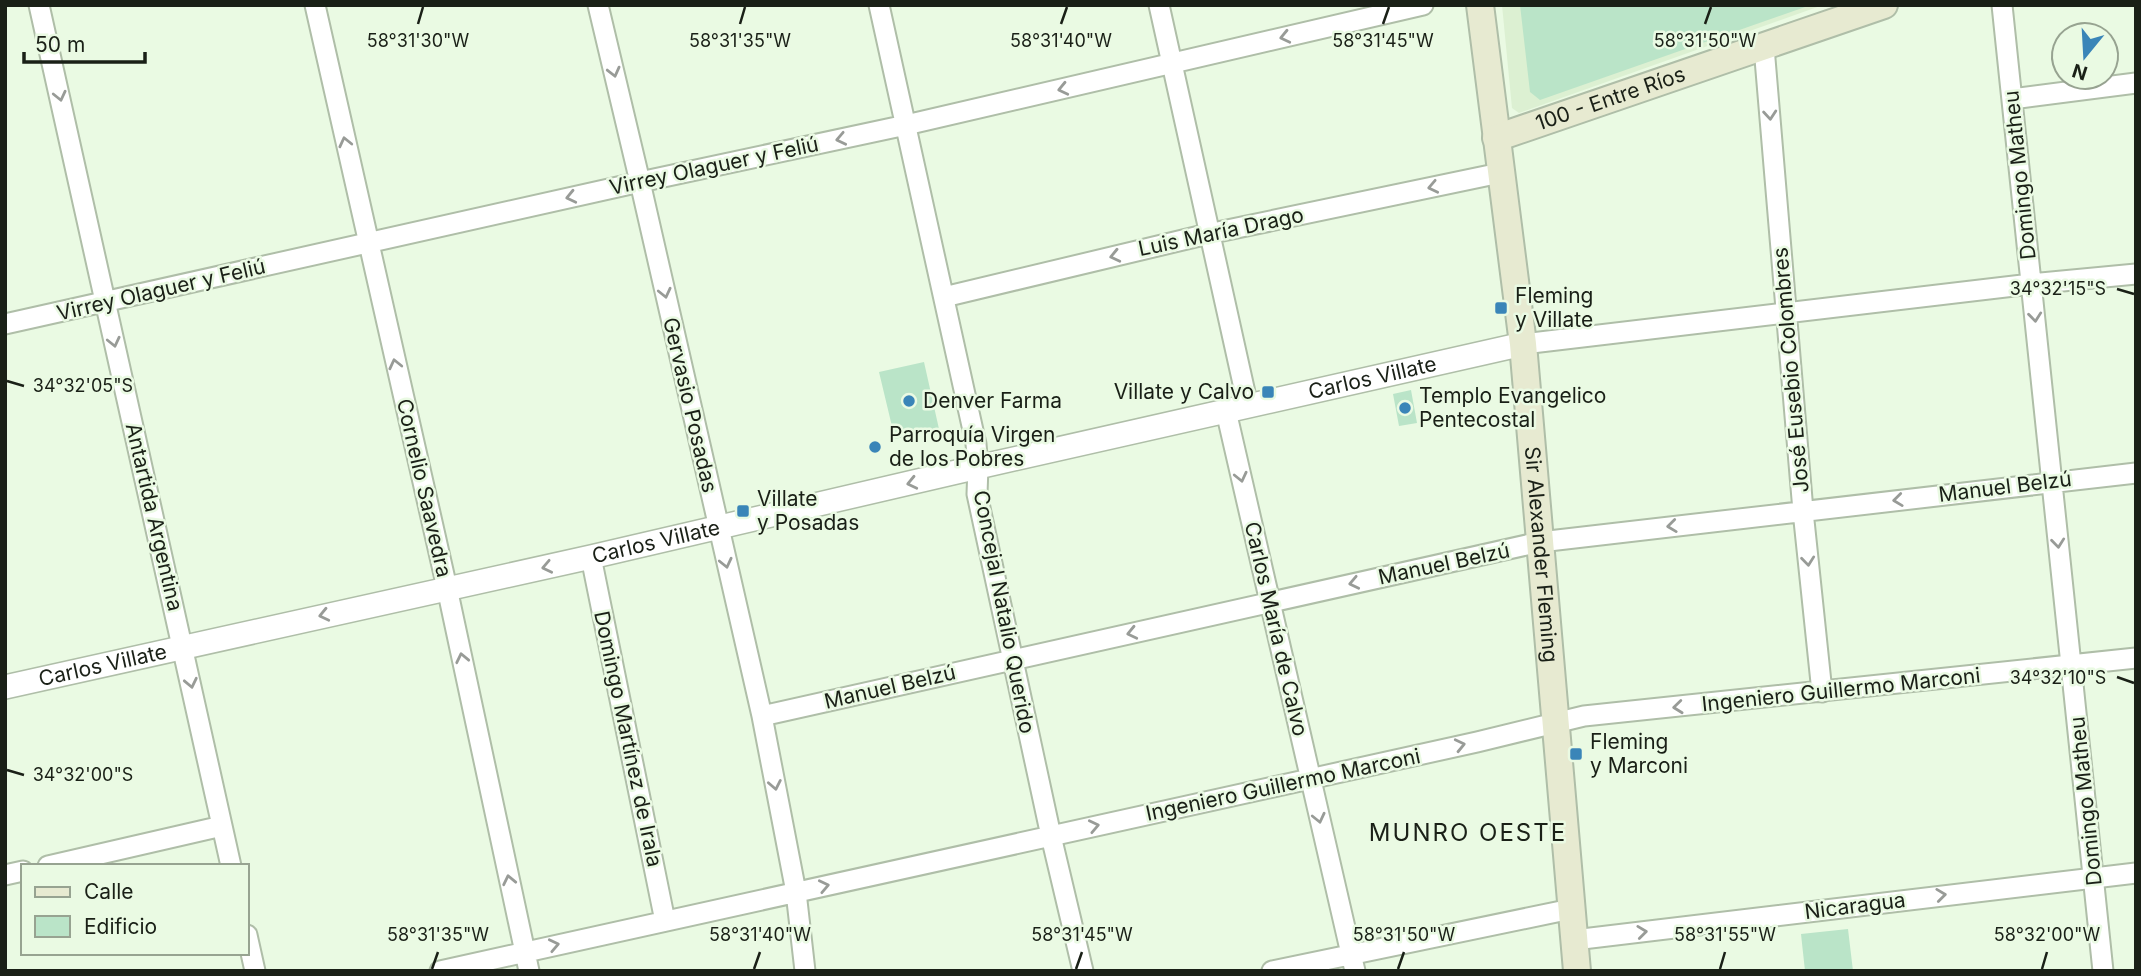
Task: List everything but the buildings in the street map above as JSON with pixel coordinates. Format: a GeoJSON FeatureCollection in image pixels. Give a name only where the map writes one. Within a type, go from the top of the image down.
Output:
{"type":"FeatureCollection","features":[{"type":"Feature","properties":{"kind":"main road","name":"Sir Alexander Fleming"},"geometry":{"type":"LineString","coordinates":[[1480,5],[1523,344],[1577,971]]}},
{"type":"Feature","properties":{"kind":"main road","name":"100 - Entre Ríos"},"geometry":{"type":"LineString","coordinates":[[1496,138],[1884,5]]}},
{"type":"Feature","properties":{"kind":"street","name":"Antartida Argentina"},"geometry":{"type":"LineString","coordinates":[[39,5],[231,864]]}},
{"type":"Feature","properties":{"kind":"street","name":"Cornelio Saavedra"},"geometry":{"type":"LineString","coordinates":[[315,5],[447,588],[527,961]]}},
{"type":"Feature","properties":{"kind":"street","name":"Gervasio Posadas"},"geometry":{"type":"LineString","coordinates":[[598,5],[762,716],[796,892],[805,971]]}},
{"type":"Feature","properties":{"kind":"street","name":"Concejal Natalio Querido"},"geometry":{"type":"LineString","coordinates":[[879,5],[976,444],[977,494],[1083,971]]}},
{"type":"Feature","properties":{"kind":"street","name":"Carlos María de Calvo"},"geometry":{"type":"LineString","coordinates":[[1158,5],[1208,234],[1270,602],[1353,962]]}},
{"type":"Feature","properties":{"kind":"street","name":"Virrey Olaguer y Feliú"},"geometry":{"type":"LineString","coordinates":[[5,324],[906,125],[1423,5]]}},
{"type":"Feature","properties":{"kind":"street","name":"Domingo Matheu"},"geometry":{"type":"LineString","coordinates":[[2002,5],[2103,971]]}},
{"type":"Feature","properties":{"kind":"street","name":"José Eusebio Colombres"},"geometry":{"type":"LineString","coordinates":[[1764,47],[1803,511],[1822,692]]}},
{"type":"Feature","properties":{"kind":"street"},"geometry":{"type":"LineString","coordinates":[[2012,99],[2136,83]]}},
{"type":"Feature","properties":{"kind":"street","name":"Luis María Drago"},"geometry":{"type":"LineString","coordinates":[[944,297],[1208,234],[1500,173]]}},
{"type":"Feature","properties":{"kind":"street","name":"Carlos Villate"},"geometry":{"type":"LineString","coordinates":[[5,687],[591,557],[1523,344],[2136,274]]}},
{"type":"Feature","properties":{"kind":"street","name":"Manuel Belzú"},"geometry":{"type":"LineString","coordinates":[[762,716],[1540,542],[2136,473]]}},
{"type":"Feature","properties":{"kind":"street","name":"Domingo Martínez de Irala"},"geometry":{"type":"LineString","coordinates":[[591,557],[665,920]]}},
{"type":"Feature","properties":{"kind":"street","name":"Ingeniero Guillermo Marconi"},"geometry":{"type":"LineString","coordinates":[[440,971],[527,961],[665,920],[1310,779],[1584,716],[2136,658]]}},
{"type":"Feature","properties":{"kind":"street"},"geometry":{"type":"LineString","coordinates":[[56,864],[222,826]]}},
{"type":"Feature","properties":{"kind":"street","name":"Nicaragua"},"geometry":{"type":"LineString","coordinates":[[1574,940],[2136,873]]}},
{"type":"Feature","properties":{"kind":"street"},"geometry":{"type":"LineString","coordinates":[[1272,971],[1353,962],[1572,909]]}},
{"type":"Feature","properties":{"kind":"street"},"geometry":{"type":"LineString","coordinates":[[248,940],[255,971]]}},
{"type":"Feature","properties":{"kind":"shaded area"},"geometry":{"type":"Polygon","coordinates":[[[1502,5],[1823,5],[1519,113],[1512,108],[1502,5]]]}},
{"type":"Feature","properties":{"kind":"place","name":"Fleming y Villate"},"geometry":{"type":"Point","coordinates":[1501,308]}},
{"type":"Feature","properties":{"kind":"place","name":"Villate y Calvo"},"geometry":{"type":"Point","coordinates":[1268,392]}},
{"type":"Feature","properties":{"kind":"place","name":"Denver Farma"},"geometry":{"type":"Point","coordinates":[909,401]}},
{"type":"Feature","properties":{"kind":"place","name":"Templo Evangelico Pentecostal"},"geometry":{"type":"Point","coordinates":[1405,408]}},
{"type":"Feature","properties":{"kind":"place","name":"Parroquía Virgen de los Pobres"},"geometry":{"type":"Point","coordinates":[875,447]}},
{"type":"Feature","properties":{"kind":"place","name":"Villate y Posadas"},"geometry":{"type":"Point","coordinates":[743,511]}},
{"type":"Feature","properties":{"kind":"place","name":"Fleming y Marconi"},"geometry":{"type":"Point","coordinates":[1576,754]}},
{"type":"Feature","properties":{"kind":"district","name":"MUNRO OESTE"},"geometry":{"type":"Point","coordinates":[1468,833]}}]}
